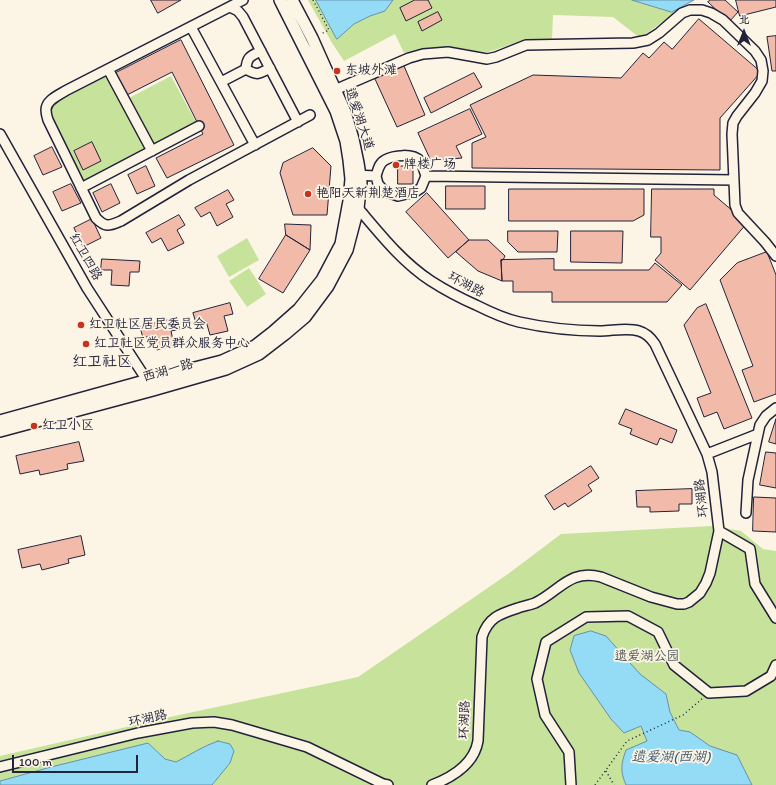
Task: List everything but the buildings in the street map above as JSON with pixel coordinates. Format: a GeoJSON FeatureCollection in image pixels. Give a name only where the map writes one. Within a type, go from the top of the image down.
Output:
{"type":"FeatureCollection","features":[{"type":"Feature","properties":{"kind":"main road","name":"遗爱湖大道"},"geometry":{"type":"LineString","coordinates":[[280,0],[331,92]]}},
{"type":"Feature","properties":{"kind":"main road","name":"遗爱湖大道"},"geometry":{"type":"LineString","coordinates":[[292,0],[312,38],[346,141],[355,175],[351,179],[354,204]]}},
{"type":"Feature","properties":{"kind":"main road","name":"西湖一路"},"geometry":{"type":"LineString","coordinates":[[0,431],[151,385],[222,361],[255,346],[299,309],[322,280],[340,244],[354,204]]}},
{"type":"Feature","properties":{"kind":"main road","name":"西湖一路"},"geometry":{"type":"LineString","coordinates":[[0,421],[151,385]]}},
{"type":"Feature","properties":{"kind":"street"},"geometry":{"type":"LineString","coordinates":[[243,0],[108,69],[54,98],[48,103],[46,109],[48,120],[96,218],[102,224],[109,226],[121,221],[190,180],[310,115]]}},
{"type":"Feature","properties":{"kind":"street"},"geometry":{"type":"LineString","coordinates":[[230,7],[238,11],[243,17],[298,122]]}},
{"type":"Feature","properties":{"kind":"street"},"geometry":{"type":"LineString","coordinates":[[331,92],[409,58],[423,54],[448,52],[487,59],[526,45],[633,43],[648,40],[659,33],[682,13],[690,10],[702,10],[711,13],[723,20],[755,51],[761,60],[763,71],[762,81],[755,93],[732,123],[735,205],[738,213],[776,256]]}},
{"type":"Feature","properties":{"kind":"street"},"geometry":{"type":"LineString","coordinates":[[191,27],[255,145]]}},
{"type":"Feature","properties":{"kind":"street"},"geometry":{"type":"LineString","coordinates":[[246,69],[246,62],[251,56],[261,51]]}},
{"type":"Feature","properties":{"kind":"street"},"geometry":{"type":"LineString","coordinates":[[246,69],[252,73],[260,73],[270,68]]}},
{"type":"Feature","properties":{"kind":"street"},"geometry":{"type":"LineString","coordinates":[[108,69],[152,151]]}},
{"type":"Feature","properties":{"kind":"street"},"geometry":{"type":"LineString","coordinates":[[221,82],[246,69]]}},
{"type":"Feature","properties":{"kind":"street"},"geometry":{"type":"LineString","coordinates":[[81,188],[199,126]]}},
{"type":"Feature","properties":{"kind":"street","name":"红卫四路"},"geometry":{"type":"LineString","coordinates":[[0,134],[87,288],[151,385]]}},
{"type":"Feature","properties":{"kind":"street"},"geometry":{"type":"LineString","coordinates":[[400,155],[416,158],[421,162],[426,176],[421,188],[416,192],[398,196],[384,191],[378,184],[376,176],[378,167],[384,160],[400,155]]}},
{"type":"Feature","properties":{"kind":"street"},"geometry":{"type":"LineString","coordinates":[[355,175],[376,176]]}},
{"type":"Feature","properties":{"kind":"street"},"geometry":{"type":"LineString","coordinates":[[426,176],[734,180]]}},
{"type":"Feature","properties":{"kind":"street","name":"环湖路"},"geometry":{"type":"LineString","coordinates":[[354,204],[392,247],[415,268],[452,294],[483,309],[516,322],[565,330],[600,331],[630,329],[643,332],[650,337],[655,344],[707,454],[712,472],[719,530],[710,572],[700,593],[684,604],[670,602],[651,597],[601,577],[585,575],[573,578],[564,583],[535,603],[499,615],[484,629],[482,637],[477,749],[470,761],[460,770],[432,785]]}},
{"type":"Feature","properties":{"kind":"street"},"geometry":{"type":"LineString","coordinates":[[746,513],[748,480],[760,425],[766,416],[776,408]]}},
{"type":"Feature","properties":{"kind":"street"},"geometry":{"type":"LineString","coordinates":[[707,454],[758,434]]}},
{"type":"Feature","properties":{"kind":"street"},"geometry":{"type":"LineString","coordinates":[[719,530],[750,549],[755,584],[776,618]]}},
{"type":"Feature","properties":{"kind":"street"},"geometry":{"type":"LineString","coordinates":[[571,785],[569,752],[545,715],[537,679],[546,642],[586,617],[628,616],[658,632],[674,665],[709,693],[746,691],[771,676],[776,664]]}},
{"type":"Feature","properties":{"kind":"street","name":"环湖路"},"geometry":{"type":"LineString","coordinates":[[0,768],[138,734],[192,723],[214,722],[232,724],[307,747],[383,784],[388,785]]}},
{"type":"Feature","properties":{"kind":"path"},"geometry":{"type":"LineString","coordinates":[[312,38],[329,30],[313,0]]}},
{"type":"Feature","properties":{"kind":"path"},"geometry":{"type":"LineString","coordinates":[[595,785],[627,741],[683,715],[709,693]]}},
{"type":"Feature","properties":{"kind":"path"},"geometry":{"type":"LineString","coordinates":[[606,770],[614,785]]}},
{"type":"Feature","properties":{"kind":"green space"},"geometry":{"type":"Polygon","coordinates":[[[308,0],[694,0],[672,12],[675,13],[640,38],[613,17],[553,15],[552,39],[522,41],[488,52],[423,48],[404,53],[395,34],[344,61],[308,0]]]}},
{"type":"Feature","properties":{"kind":"green space"},"geometry":{"type":"Polygon","coordinates":[[[107,76],[148,151],[85,184],[51,115],[50,108],[55,103],[107,76]]]}},
{"type":"Feature","properties":{"kind":"green space"},"geometry":{"type":"Polygon","coordinates":[[[171,76],[197,124],[153,147],[127,99],[171,76]]]}},
{"type":"Feature","properties":{"kind":"green space"},"geometry":{"type":"Polygon","coordinates":[[[247,238],[259,260],[229,277],[217,256],[247,238]]]}},
{"type":"Feature","properties":{"kind":"green space"},"geometry":{"type":"Polygon","coordinates":[[[249,268],[266,294],[247,307],[229,281],[249,268]]]}},
{"type":"Feature","properties":{"kind":"green space","name":"遗爱湖公园"},"geometry":{"type":"Polygon","coordinates":[[[712,526],[741,531],[763,549],[776,551],[776,785],[0,785],[0,756],[179,715],[358,677],[508,574],[561,534],[712,526]]]}},
{"type":"Feature","properties":{"kind":"water"},"geometry":{"type":"Polygon","coordinates":[[[316,0],[393,0],[385,11],[354,24],[337,39],[316,0]]]}},
{"type":"Feature","properties":{"kind":"water"},"geometry":{"type":"Polygon","coordinates":[[[632,0],[694,0],[672,12],[632,0]]]}},
{"type":"Feature","properties":{"kind":"water","name":"遗爱湖(西湖)"},"geometry":{"type":"Polygon","coordinates":[[[591,631],[606,636],[640,674],[666,694],[670,712],[679,730],[690,732],[710,746],[737,755],[752,785],[626,785],[622,768],[626,750],[647,741],[641,726],[624,733],[611,719],[579,673],[570,650],[574,636],[591,631]]]}},
{"type":"Feature","properties":{"kind":"water"},"geometry":{"type":"Polygon","coordinates":[[[218,741],[230,744],[234,751],[230,763],[212,785],[0,785],[0,781],[148,743],[165,759],[176,762],[218,741]]]}},
{"type":"Feature","properties":{"kind":"place","name":"东坡外滩"},"geometry":{"type":"Point","coordinates":[337,71]}},
{"type":"Feature","properties":{"kind":"place","name":"牌楼广场"},"geometry":{"type":"Point","coordinates":[396,165]}},
{"type":"Feature","properties":{"kind":"place","name":"艳阳天新荆楚酒店"},"geometry":{"type":"Point","coordinates":[308,194]}},
{"type":"Feature","properties":{"kind":"place","name":"红卫社区居民委员会"},"geometry":{"type":"Point","coordinates":[81,325]}},
{"type":"Feature","properties":{"kind":"place","name":"红卫社区党员群众服务中心"},"geometry":{"type":"Point","coordinates":[86,344]}},
{"type":"Feature","properties":{"kind":"place","name":"红卫小区"},"geometry":{"type":"Point","coordinates":[34,426]}},
{"type":"Feature","properties":{"kind":"district","name":"红卫社区"},"geometry":{"type":"Point","coordinates":[102,362]}}]}
